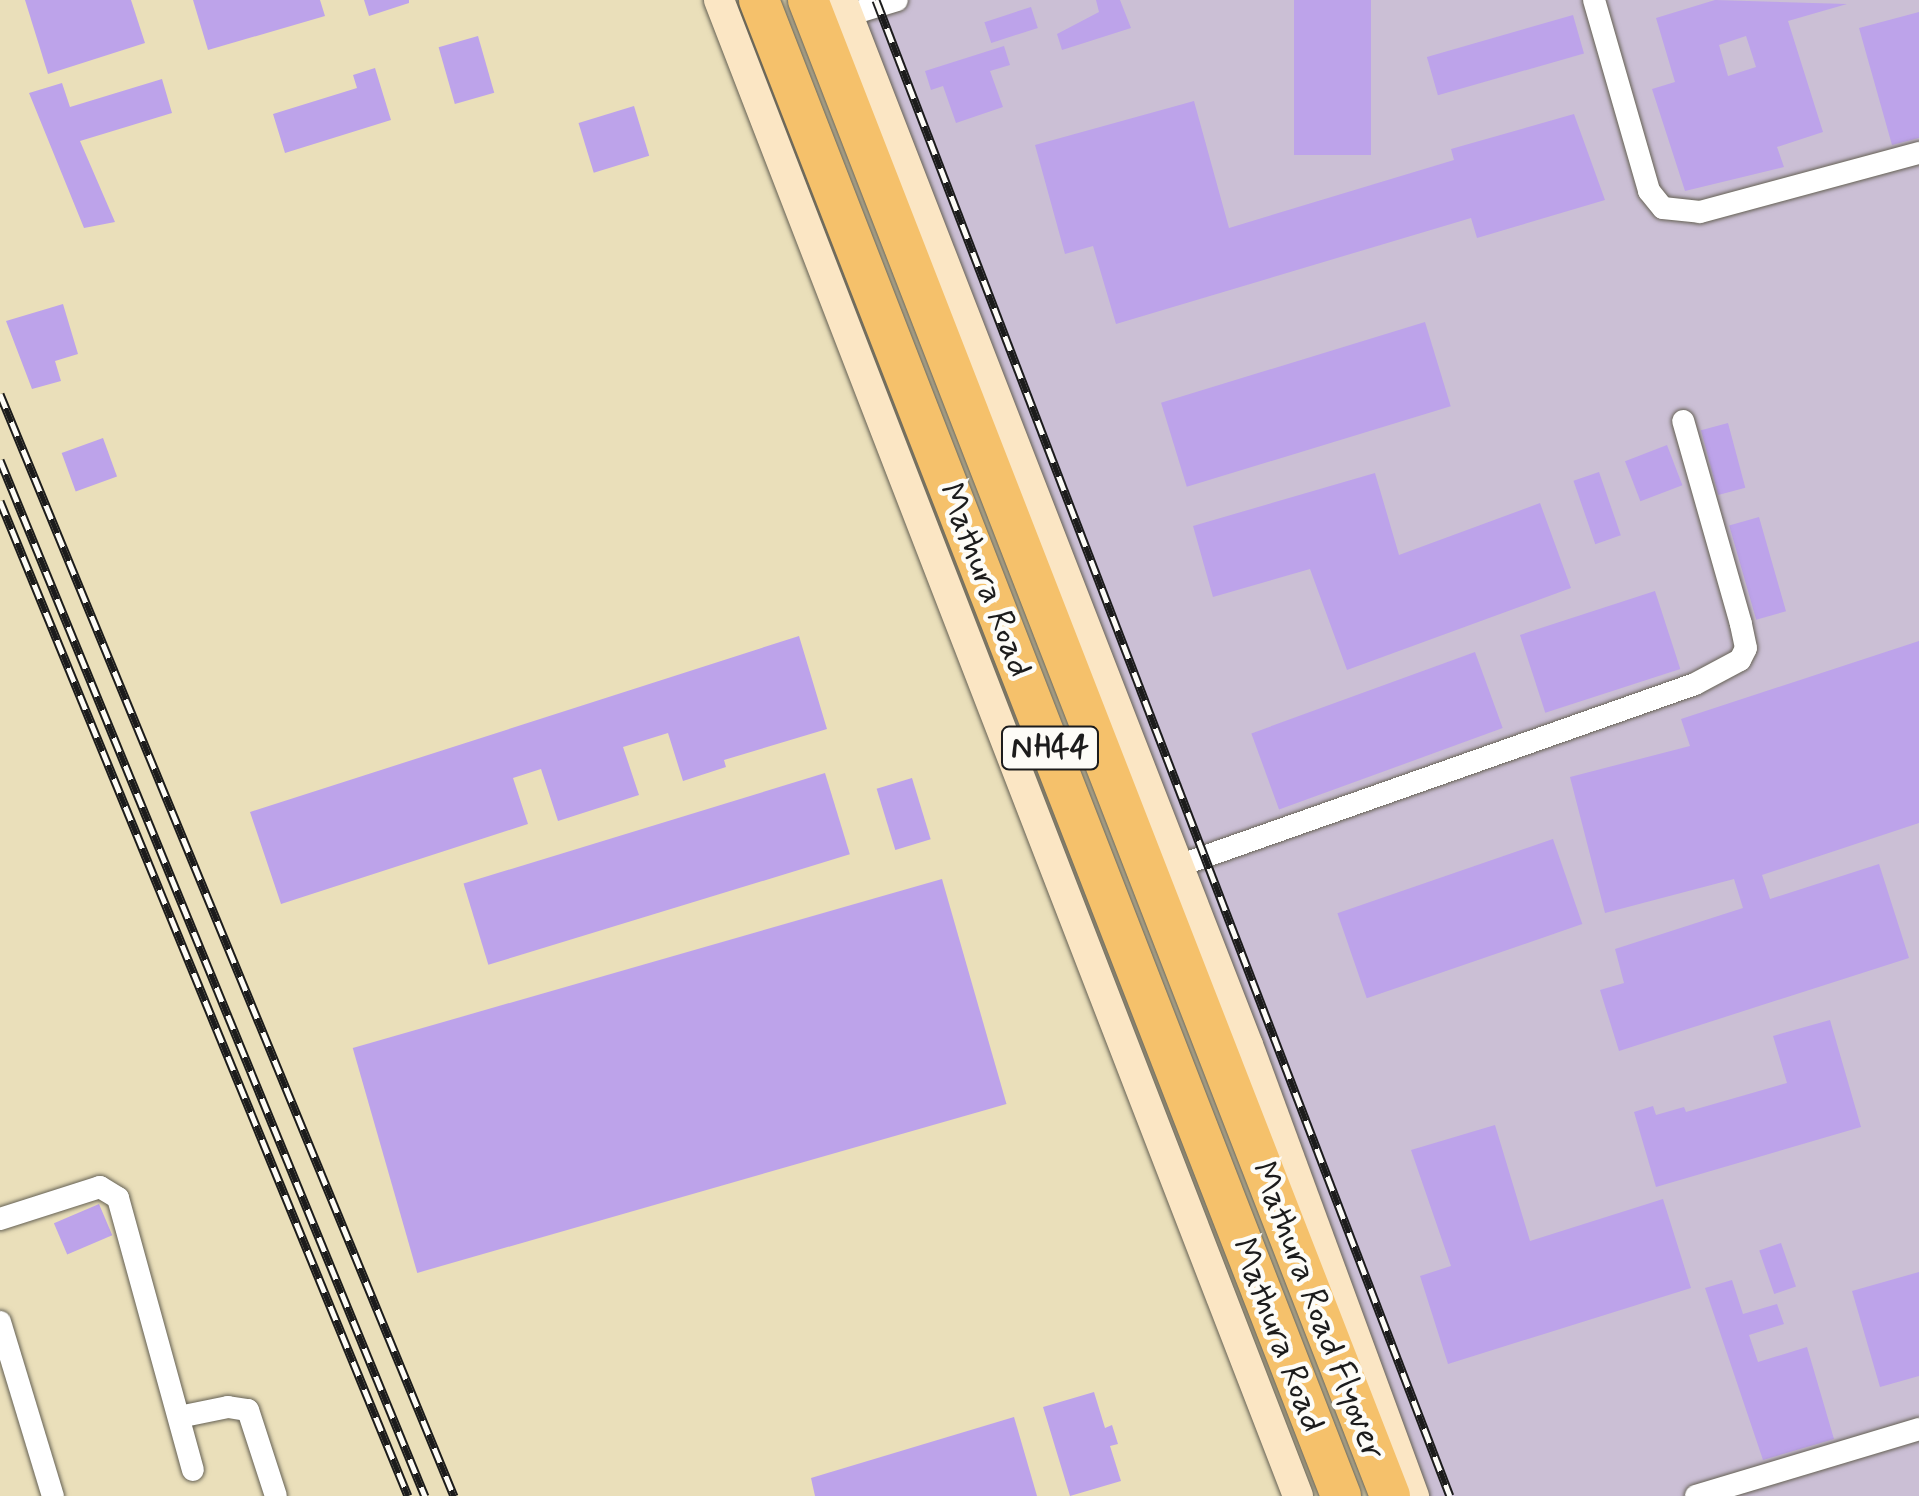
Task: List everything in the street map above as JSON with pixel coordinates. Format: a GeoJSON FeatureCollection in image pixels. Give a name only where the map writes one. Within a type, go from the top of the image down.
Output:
{"type":"FeatureCollection","features":[{"type":"Feature","properties":{"kind":"highway","name":"Mathura Road"},"geometry":{"type":"LineString","coordinates":[[759,0],[1341,1496]]}},
{"type":"Feature","properties":{"kind":"highway","name":"Mathura Road"},"geometry":{"type":"LineString","coordinates":[[808,0],[1246,1127]]}},
{"type":"Feature","properties":{"kind":"highway"},"geometry":{"type":"LineString","coordinates":[[839,5],[848,103]]}},
{"type":"Feature","properties":{"kind":"highway"},"geometry":{"type":"LineString","coordinates":[[1246,1127],[1279,1174],[1347,1313]]}},
{"type":"Feature","properties":{"kind":"highway","name":"Mathura Road Flyover"},"geometry":{"type":"LineString","coordinates":[[1246,1127],[1390,1496]]}},
{"type":"Feature","properties":{"kind":"main road"},"geometry":{"type":"LineString","coordinates":[[720,0],[1298,1496]]}},
{"type":"Feature","properties":{"kind":"main road"},"geometry":{"type":"LineString","coordinates":[[839,5],[1178,866],[1414,1496]]}},
{"type":"Feature","properties":{"kind":"street"},"geometry":{"type":"LineString","coordinates":[[839,5],[896,0]]}},
{"type":"Feature","properties":{"kind":"street"},"geometry":{"type":"LineString","coordinates":[[1594,0],[1649,191],[1663,208],[1700,212],[1919,154]]}},
{"type":"Feature","properties":{"kind":"street"},"geometry":{"type":"LineString","coordinates":[[1178,866],[1462,760],[1695,684],[1740,660],[1746,648],[1741,624],[1683,420]]}},
{"type":"Feature","properties":{"kind":"street"},"geometry":{"type":"LineString","coordinates":[[0,1219],[111,1189],[193,1470]]}},
{"type":"Feature","properties":{"kind":"street"},"geometry":{"type":"LineString","coordinates":[[0,1322],[10,1389],[53,1496]]}},
{"type":"Feature","properties":{"kind":"street"},"geometry":{"type":"LineString","coordinates":[[178,1418],[228,1406],[248,1410],[276,1496]]}},
{"type":"Feature","properties":{"kind":"street"},"geometry":{"type":"LineString","coordinates":[[1696,1496],[1919,1429]]}},
{"type":"Feature","properties":{"kind":"shaded area"},"geometry":{"type":"Polygon","coordinates":[[[835,0],[1919,0],[1919,1496],[1421,1496],[835,0]]]}},
{"type":"Feature","properties":{"kind":"building"},"geometry":{"type":"Polygon","coordinates":[[[25,0],[131,0],[145,43],[48,74],[25,0]]]}},
{"type":"Feature","properties":{"kind":"building"},"geometry":{"type":"Polygon","coordinates":[[[193,0],[320,0],[325,16],[208,50],[193,0]]]}},
{"type":"Feature","properties":{"kind":"building"},"geometry":{"type":"Polygon","coordinates":[[[364,0],[409,0],[409,3],[369,16],[364,0]]]}},
{"type":"Feature","properties":{"kind":"building"},"geometry":{"type":"Polygon","coordinates":[[[1096,0],[1120,0],[1131,28],[1062,50],[1057,34],[1099,12],[1096,0]]]}},
{"type":"Feature","properties":{"kind":"building"},"geometry":{"type":"Polygon","coordinates":[[[1294,0],[1371,0],[1371,155],[1294,155],[1294,0]]]}},
{"type":"Feature","properties":{"kind":"building"},"geometry":{"type":"Polygon","coordinates":[[[1715,0],[1847,4],[1788,21],[1823,132],[1777,147],[1784,167],[1685,191],[1652,89],[1675,82],[1656,18],[1715,0]],[[1746,36],[1719,45],[1728,76],[1756,67],[1746,36]]]}},
{"type":"Feature","properties":{"kind":"building"},"geometry":{"type":"Polygon","coordinates":[[[1031,7],[1038,28],[991,43],[984,22],[1031,7]]]}},
{"type":"Feature","properties":{"kind":"building"},"geometry":{"type":"Polygon","coordinates":[[[1919,12],[1919,138],[1892,145],[1859,28],[1919,12]]]}},
{"type":"Feature","properties":{"kind":"building"},"geometry":{"type":"Polygon","coordinates":[[[1573,15],[1584,53],[1438,95],[1427,57],[1573,15]]]}},
{"type":"Feature","properties":{"kind":"building"},"geometry":{"type":"Polygon","coordinates":[[[478,36],[494,93],[455,104],[439,47],[478,36]]]}},
{"type":"Feature","properties":{"kind":"building"},"geometry":{"type":"Polygon","coordinates":[[[1004,46],[1010,65],[990,71],[1003,107],[956,123],[943,86],[931,90],[925,71],[1004,46]]]}},
{"type":"Feature","properties":{"kind":"building"},"geometry":{"type":"Polygon","coordinates":[[[375,68],[391,120],[285,153],[273,114],[357,88],[353,75],[375,68]]]}},
{"type":"Feature","properties":{"kind":"building"},"geometry":{"type":"Polygon","coordinates":[[[162,79],[172,113],[80,141],[115,222],[84,228],[29,93],[62,83],[70,107],[162,79]]]}},
{"type":"Feature","properties":{"kind":"building"},"geometry":{"type":"Polygon","coordinates":[[[1194,101],[1229,228],[1454,160],[1451,149],[1574,114],[1605,200],[1477,238],[1471,218],[1116,324],[1093,246],[1065,254],[1035,145],[1194,101]]]}},
{"type":"Feature","properties":{"kind":"building"},"geometry":{"type":"Polygon","coordinates":[[[634,106],[649,156],[594,173],[579,123],[634,106]]]}},
{"type":"Feature","properties":{"kind":"building"},"geometry":{"type":"Polygon","coordinates":[[[63,304],[78,354],[55,361],[61,381],[32,389],[6,321],[63,304]]]}},
{"type":"Feature","properties":{"kind":"building"},"geometry":{"type":"Polygon","coordinates":[[[1425,322],[1451,406],[1187,487],[1161,403],[1425,322]]]}},
{"type":"Feature","properties":{"kind":"building"},"geometry":{"type":"Polygon","coordinates":[[[1728,423],[1745,488],[1718,495],[1701,430],[1728,423]]]}},
{"type":"Feature","properties":{"kind":"building"},"geometry":{"type":"Polygon","coordinates":[[[103,438],[117,477],[76,492],[62,453],[103,438]]]}},
{"type":"Feature","properties":{"kind":"building"},"geometry":{"type":"Polygon","coordinates":[[[1667,445],[1682,485],[1640,501],[1625,461],[1667,445]]]}},
{"type":"Feature","properties":{"kind":"building"},"geometry":{"type":"Polygon","coordinates":[[[1599,472],[1621,535],[1595,544],[1573,481],[1599,472]]]}},
{"type":"Feature","properties":{"kind":"building"},"geometry":{"type":"Polygon","coordinates":[[[1375,473],[1399,555],[1540,503],[1571,588],[1347,670],[1310,569],[1213,597],[1193,526],[1375,473]]]}},
{"type":"Feature","properties":{"kind":"building"},"geometry":{"type":"Polygon","coordinates":[[[1759,517],[1786,611],[1756,620],[1729,526],[1759,517]]]}},
{"type":"Feature","properties":{"kind":"building"},"geometry":{"type":"Polygon","coordinates":[[[1655,591],[1680,669],[1545,713],[1520,635],[1655,591]]]}},
{"type":"Feature","properties":{"kind":"building"},"geometry":{"type":"Polygon","coordinates":[[[799,636],[827,729],[724,760],[726,767],[683,781],[668,733],[623,747],[639,795],[558,821],[541,769],[513,778],[528,824],[281,904],[250,812],[799,636]]]}},
{"type":"Feature","properties":{"kind":"building"},"geometry":{"type":"Polygon","coordinates":[[[1919,641],[1919,823],[1762,875],[1770,899],[1879,864],[1909,958],[1619,1051],[1600,990],[1624,983],[1615,949],[1743,908],[1734,879],[1605,913],[1570,777],[1690,746],[1681,719],[1919,641]]]}},
{"type":"Feature","properties":{"kind":"building"},"geometry":{"type":"Polygon","coordinates":[[[1475,652],[1503,728],[1279,810],[1251,733],[1475,652]]]}},
{"type":"Feature","properties":{"kind":"building"},"geometry":{"type":"Polygon","coordinates":[[[825,773],[850,854],[488,965],[464,884],[825,773]]]}},
{"type":"Feature","properties":{"kind":"building"},"geometry":{"type":"Polygon","coordinates":[[[912,778],[931,839],[895,850],[877,789],[912,778]]]}},
{"type":"Feature","properties":{"kind":"building"},"geometry":{"type":"Polygon","coordinates":[[[1553,839],[1582,924],[1367,998],[1337,913],[1553,839]]]}},
{"type":"Feature","properties":{"kind":"building"},"geometry":{"type":"Polygon","coordinates":[[[942,879],[1006,1104],[417,1273],[353,1048],[942,879]]]}},
{"type":"Feature","properties":{"kind":"building"},"geometry":{"type":"Polygon","coordinates":[[[1830,1020],[1861,1127],[1656,1187],[1634,1112],[1653,1106],[1656,1115],[1684,1107],[1686,1112],[1787,1083],[1773,1036],[1830,1020]]]}},
{"type":"Feature","properties":{"kind":"building"},"geometry":{"type":"Polygon","coordinates":[[[1495,1125],[1530,1241],[1663,1199],[1691,1288],[1448,1364],[1420,1276],[1451,1266],[1411,1150],[1495,1125]]]}},
{"type":"Feature","properties":{"kind":"building"},"geometry":{"type":"Polygon","coordinates":[[[99,1204],[112,1235],[67,1254],[54,1223],[99,1204]]]}},
{"type":"Feature","properties":{"kind":"building"},"geometry":{"type":"Polygon","coordinates":[[[1781,1243],[1796,1286],[1774,1294],[1759,1250],[1781,1243]]]}},
{"type":"Feature","properties":{"kind":"building"},"geometry":{"type":"Polygon","coordinates":[[[1919,1272],[1919,1376],[1880,1387],[1852,1291],[1919,1272]]]}},
{"type":"Feature","properties":{"kind":"building"},"geometry":{"type":"Polygon","coordinates":[[[1732,1280],[1743,1314],[1777,1304],[1784,1324],[1749,1335],[1758,1362],[1807,1347],[1834,1439],[1763,1460],[1705,1288],[1732,1280]]]}},
{"type":"Feature","properties":{"kind":"building"},"geometry":{"type":"Polygon","coordinates":[[[1094,1392],[1105,1428],[1112,1425],[1118,1444],[1110,1446],[1121,1481],[1070,1496],[1043,1407],[1094,1392]]]}},
{"type":"Feature","properties":{"kind":"building"},"geometry":{"type":"Polygon","coordinates":[[[1014,1417],[1037,1496],[815,1496],[811,1478],[1014,1417]]]}},
{"type":"Feature","properties":{"kind":"railway"},"geometry":{"type":"LineString","coordinates":[[876,0],[1450,1496]]}},
{"type":"Feature","properties":{"kind":"railway"},"geometry":{"type":"LineString","coordinates":[[0,394],[454,1496]]}},
{"type":"Feature","properties":{"kind":"railway"},"geometry":{"type":"LineString","coordinates":[[0,460],[425,1496]]}},
{"type":"Feature","properties":{"kind":"railway"},"geometry":{"type":"LineString","coordinates":[[0,501],[408,1496]]}}]}
